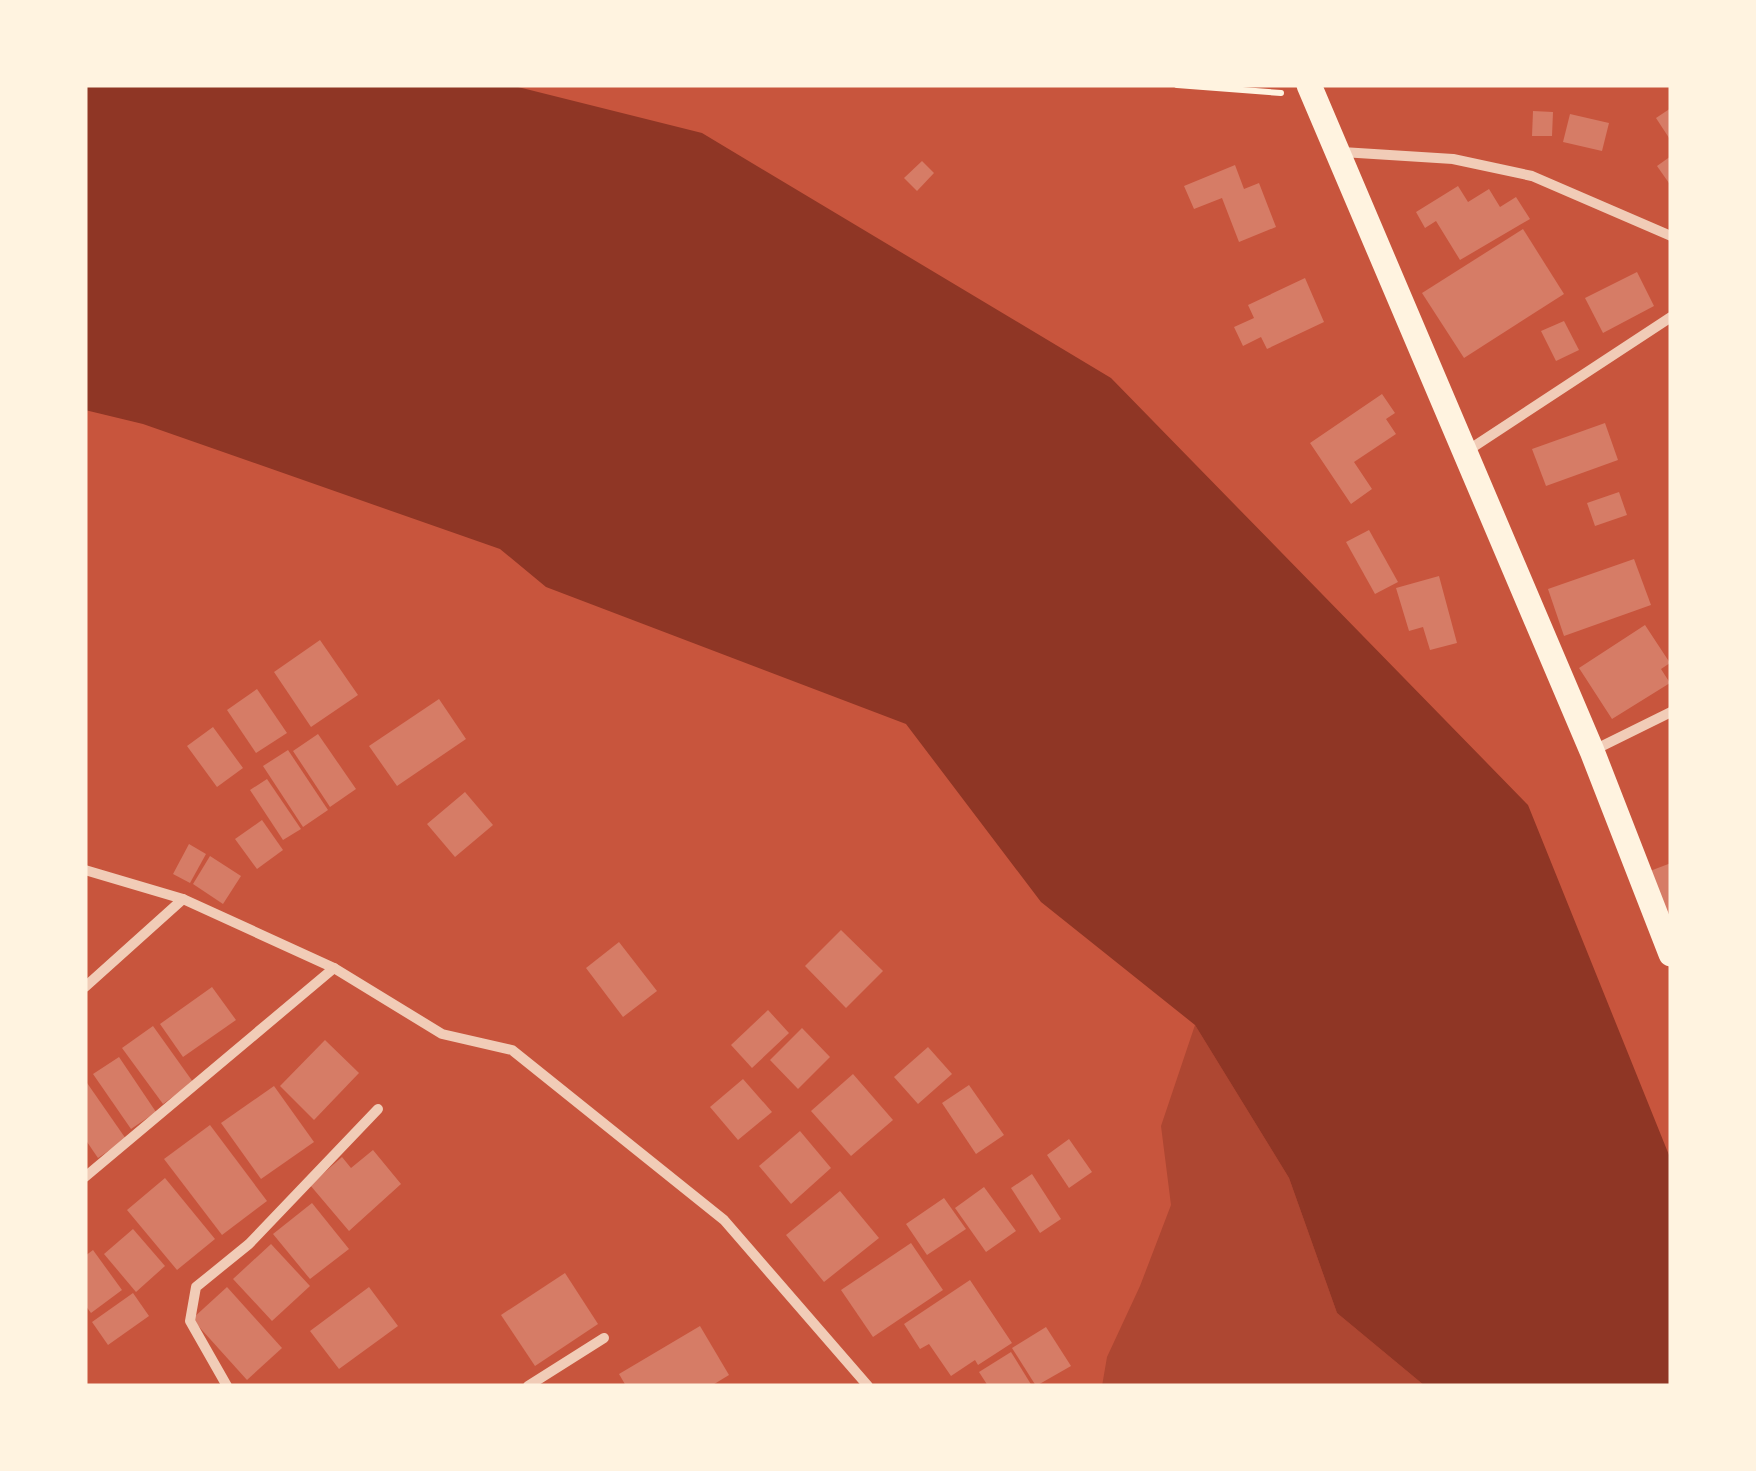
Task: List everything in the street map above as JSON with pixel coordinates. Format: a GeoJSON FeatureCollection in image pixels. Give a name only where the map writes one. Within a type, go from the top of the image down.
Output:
{"type":"FeatureCollection","features":[{"type":"Feature","properties":{"kind":"main road"},"geometry":{"type":"LineString","coordinates":[[1310,90],[1592,751],[1671,954]]}},
{"type":"Feature","properties":{"kind":"street"},"geometry":{"type":"LineString","coordinates":[[1336,152],[1454,158],[1532,176],[1671,236]]}},
{"type":"Feature","properties":{"kind":"street"},"geometry":{"type":"LineString","coordinates":[[1464,454],[1671,316]]}},
{"type":"Feature","properties":{"kind":"street"},"geometry":{"type":"LineString","coordinates":[[1592,751],[1671,712]]}},
{"type":"Feature","properties":{"kind":"street"},"geometry":{"type":"LineString","coordinates":[[85,870],[183,899],[334,968],[442,1034],[512,1050],[724,1220],[868,1386]]}},
{"type":"Feature","properties":{"kind":"street"},"geometry":{"type":"LineString","coordinates":[[85,987],[183,899]]}},
{"type":"Feature","properties":{"kind":"street"},"geometry":{"type":"LineString","coordinates":[[85,1177],[334,968]]}},
{"type":"Feature","properties":{"kind":"street"},"geometry":{"type":"LineString","coordinates":[[227,1386],[190,1321],[196,1287],[249,1244],[378,1109]]}},
{"type":"Feature","properties":{"kind":"street"},"geometry":{"type":"LineString","coordinates":[[528,1386],[604,1338]]}},
{"type":"Feature","properties":{"kind":"path"},"geometry":{"type":"LineString","coordinates":[[1177,85],[1310,90]]}},
{"type":"Feature","properties":{"kind":"shaded area"},"geometry":{"type":"Polygon","coordinates":[[[85,85],[510,85],[702,133],[1111,378],[1528,805],[1671,1160],[1671,1386],[1425,1386],[1337,1313],[1289,1178],[1195,1025],[1041,902],[906,724],[546,587],[500,549],[143,424],[85,410],[85,85]]]}},
{"type":"Feature","properties":{"kind":"shaded area"},"geometry":{"type":"Polygon","coordinates":[[[1195,1025],[1289,1178],[1337,1313],[1425,1386],[1102,1386],[1107,1357],[1171,1205],[1161,1126],[1195,1025]]]}},
{"type":"Feature","properties":{"kind":"building"},"geometry":{"type":"Polygon","coordinates":[[[1671,108],[1671,141],[1656,118],[1671,108]]]}},
{"type":"Feature","properties":{"kind":"building"},"geometry":{"type":"Polygon","coordinates":[[[1533,111],[1553,112],[1552,136],[1532,136],[1533,111]]]}},
{"type":"Feature","properties":{"kind":"building"},"geometry":{"type":"Polygon","coordinates":[[[1570,114],[1609,123],[1602,151],[1563,142],[1570,114]]]}},
{"type":"Feature","properties":{"kind":"building"},"geometry":{"type":"Polygon","coordinates":[[[1671,156],[1671,186],[1657,166],[1671,156]]]}},
{"type":"Feature","properties":{"kind":"building"},"geometry":{"type":"Polygon","coordinates":[[[922,161],[934,173],[917,191],[904,178],[922,161]]]}},
{"type":"Feature","properties":{"kind":"building"},"geometry":{"type":"Polygon","coordinates":[[[1235,165],[1244,189],[1259,183],[1276,227],[1239,242],[1222,198],[1194,209],[1184,186],[1235,165]]]}},
{"type":"Feature","properties":{"kind":"building"},"geometry":{"type":"Polygon","coordinates":[[[1458,186],[1468,202],[1489,189],[1500,207],[1516,197],[1530,219],[1460,260],[1436,221],[1425,228],[1416,212],[1458,186]]]}},
{"type":"Feature","properties":{"kind":"building"},"geometry":{"type":"Polygon","coordinates":[[[1523,229],[1564,294],[1464,358],[1422,293],[1523,229]]]}},
{"type":"Feature","properties":{"kind":"building"},"geometry":{"type":"Polygon","coordinates":[[[1637,272],[1654,306],[1603,333],[1585,298],[1637,272]]]}},
{"type":"Feature","properties":{"kind":"building"},"geometry":{"type":"Polygon","coordinates":[[[1305,278],[1324,322],[1267,349],[1261,337],[1243,346],[1234,327],[1254,318],[1248,305],[1305,278]]]}},
{"type":"Feature","properties":{"kind":"building"},"geometry":{"type":"Polygon","coordinates":[[[1564,321],[1579,350],[1556,361],[1541,331],[1564,321]]]}},
{"type":"Feature","properties":{"kind":"building"},"geometry":{"type":"Polygon","coordinates":[[[1382,394],[1395,413],[1386,419],[1396,434],[1354,462],[1372,489],[1351,504],[1310,443],[1382,394]]]}},
{"type":"Feature","properties":{"kind":"building"},"geometry":{"type":"Polygon","coordinates":[[[1605,423],[1618,460],[1546,486],[1532,449],[1605,423]]]}},
{"type":"Feature","properties":{"kind":"building"},"geometry":{"type":"Polygon","coordinates":[[[1619,492],[1627,515],[1595,526],[1587,503],[1619,492]]]}},
{"type":"Feature","properties":{"kind":"building"},"geometry":{"type":"Polygon","coordinates":[[[1369,530],[1398,582],[1375,594],[1346,542],[1369,530]]]}},
{"type":"Feature","properties":{"kind":"building"},"geometry":{"type":"Polygon","coordinates":[[[1634,559],[1651,605],[1564,636],[1548,589],[1634,559]]]}},
{"type":"Feature","properties":{"kind":"building"},"geometry":{"type":"Polygon","coordinates":[[[1439,576],[1457,643],[1430,650],[1423,627],[1409,631],[1396,588],[1439,576]]]}},
{"type":"Feature","properties":{"kind":"building"},"geometry":{"type":"Polygon","coordinates":[[[1645,625],[1670,663],[1661,669],[1670,683],[1612,719],[1579,668],[1645,625]]]}},
{"type":"Feature","properties":{"kind":"building"},"geometry":{"type":"Polygon","coordinates":[[[320,640],[358,695],[311,727],[274,672],[320,640]]]}},
{"type":"Feature","properties":{"kind":"building"},"geometry":{"type":"Polygon","coordinates":[[[257,689],[287,733],[256,753],[227,710],[257,689]]]}},
{"type":"Feature","properties":{"kind":"building"},"geometry":{"type":"Polygon","coordinates":[[[439,699],[466,739],[397,786],[369,746],[439,699]]]}},
{"type":"Feature","properties":{"kind":"building"},"geometry":{"type":"Polygon","coordinates":[[[213,727],[243,768],[217,787],[187,746],[213,727]]]}},
{"type":"Feature","properties":{"kind":"building"},"geometry":{"type":"Polygon","coordinates":[[[318,734],[356,789],[330,807],[293,751],[318,734]]]}},
{"type":"Feature","properties":{"kind":"building"},"geometry":{"type":"Polygon","coordinates":[[[288,750],[328,810],[303,827],[263,766],[288,750]]]}},
{"type":"Feature","properties":{"kind":"building"},"geometry":{"type":"Polygon","coordinates":[[[267,779],[301,829],[283,840],[250,790],[267,779]]]}},
{"type":"Feature","properties":{"kind":"building"},"geometry":{"type":"Polygon","coordinates":[[[465,792],[493,825],[455,857],[427,824],[465,792]]]}},
{"type":"Feature","properties":{"kind":"building"},"geometry":{"type":"Polygon","coordinates":[[[262,820],[283,850],[257,869],[235,839],[262,820]]]}},
{"type":"Feature","properties":{"kind":"building"},"geometry":{"type":"Polygon","coordinates":[[[189,844],[206,854],[190,883],[173,874],[189,844]]]}},
{"type":"Feature","properties":{"kind":"building"},"geometry":{"type":"Polygon","coordinates":[[[210,856],[241,876],[223,904],[193,884],[210,856]]]}},
{"type":"Feature","properties":{"kind":"building"},"geometry":{"type":"Polygon","coordinates":[[[1671,863],[1671,922],[1650,871],[1671,863]]]}},
{"type":"Feature","properties":{"kind":"building"},"geometry":{"type":"Polygon","coordinates":[[[841,930],[883,971],[846,1008],[805,966],[841,930]]]}},
{"type":"Feature","properties":{"kind":"building"},"geometry":{"type":"Polygon","coordinates":[[[619,942],[657,991],[623,1017],[586,968],[619,942]]]}},
{"type":"Feature","properties":{"kind":"building"},"geometry":{"type":"Polygon","coordinates":[[[212,987],[236,1020],[183,1057],[160,1024],[212,987]]]}},
{"type":"Feature","properties":{"kind":"building"},"geometry":{"type":"Polygon","coordinates":[[[768,1010],[789,1033],[752,1068],[731,1045],[768,1010]]]}},
{"type":"Feature","properties":{"kind":"building"},"geometry":{"type":"Polygon","coordinates":[[[153,1026],[193,1082],[163,1104],[122,1048],[153,1026]]]}},
{"type":"Feature","properties":{"kind":"building"},"geometry":{"type":"Polygon","coordinates":[[[802,1028],[830,1057],[798,1089],[770,1060],[802,1028]]]}},
{"type":"Feature","properties":{"kind":"building"},"geometry":{"type":"Polygon","coordinates":[[[325,1040],[359,1073],[314,1120],[280,1086],[325,1040]]]}},
{"type":"Feature","properties":{"kind":"building"},"geometry":{"type":"Polygon","coordinates":[[[928,1047],[952,1074],[918,1104],[894,1077],[928,1047]]]}},
{"type":"Feature","properties":{"kind":"building"},"geometry":{"type":"Polygon","coordinates":[[[119,1057],[156,1112],[131,1129],[93,1074],[119,1057]]]}},
{"type":"Feature","properties":{"kind":"building"},"geometry":{"type":"Polygon","coordinates":[[[853,1074],[893,1120],[851,1156],[811,1111],[853,1074]]]}},
{"type":"Feature","properties":{"kind":"building"},"geometry":{"type":"Polygon","coordinates":[[[743,1079],[772,1112],[738,1140],[710,1107],[743,1079]]]}},
{"type":"Feature","properties":{"kind":"building"},"geometry":{"type":"Polygon","coordinates":[[[85,1080],[126,1139],[98,1158],[85,1139],[85,1080]]]}},
{"type":"Feature","properties":{"kind":"building"},"geometry":{"type":"Polygon","coordinates":[[[969,1085],[1004,1135],[976,1154],[942,1103],[969,1085]]]}},
{"type":"Feature","properties":{"kind":"building"},"geometry":{"type":"Polygon","coordinates":[[[274,1086],[314,1142],[261,1179],[221,1123],[274,1086]]]}},
{"type":"Feature","properties":{"kind":"building"},"geometry":{"type":"Polygon","coordinates":[[[210,1125],[267,1201],[222,1235],[164,1159],[210,1125]]]}},
{"type":"Feature","properties":{"kind":"building"},"geometry":{"type":"Polygon","coordinates":[[[800,1131],[831,1168],[791,1204],[759,1166],[800,1131]]]}},
{"type":"Feature","properties":{"kind":"building"},"geometry":{"type":"Polygon","coordinates":[[[1069,1139],[1092,1172],[1069,1188],[1047,1155],[1069,1139]]]}},
{"type":"Feature","properties":{"kind":"building"},"geometry":{"type":"Polygon","coordinates":[[[373,1150],[401,1184],[349,1231],[310,1185],[342,1157],[351,1168],[373,1150]]]}},
{"type":"Feature","properties":{"kind":"building"},"geometry":{"type":"Polygon","coordinates":[[[1032,1174],[1061,1219],[1040,1233],[1011,1188],[1032,1174]]]}},
{"type":"Feature","properties":{"kind":"building"},"geometry":{"type":"Polygon","coordinates":[[[165,1178],[215,1239],[177,1270],[127,1210],[165,1178]]]}},
{"type":"Feature","properties":{"kind":"building"},"geometry":{"type":"Polygon","coordinates":[[[984,1187],[1016,1231],[986,1252],[955,1208],[984,1187]]]}},
{"type":"Feature","properties":{"kind":"building"},"geometry":{"type":"Polygon","coordinates":[[[840,1191],[879,1238],[824,1282],[786,1235],[840,1191]]]}},
{"type":"Feature","properties":{"kind":"building"},"geometry":{"type":"Polygon","coordinates":[[[944,1198],[966,1229],[927,1255],[906,1224],[944,1198]]]}},
{"type":"Feature","properties":{"kind":"building"},"geometry":{"type":"Polygon","coordinates":[[[312,1203],[349,1249],[310,1279],[273,1234],[312,1203]]]}},
{"type":"Feature","properties":{"kind":"building"},"geometry":{"type":"Polygon","coordinates":[[[133,1229],[165,1266],[136,1292],[104,1254],[133,1229]]]}},
{"type":"Feature","properties":{"kind":"building"},"geometry":{"type":"Polygon","coordinates":[[[911,1243],[943,1290],[873,1337],[841,1290],[911,1243]]]}},
{"type":"Feature","properties":{"kind":"building"},"geometry":{"type":"Polygon","coordinates":[[[271,1244],[310,1286],[272,1321],[233,1279],[271,1244]]]}},
{"type":"Feature","properties":{"kind":"building"},"geometry":{"type":"Polygon","coordinates":[[[93,1250],[122,1290],[91,1313],[85,1305],[85,1256],[93,1250]]]}},
{"type":"Feature","properties":{"kind":"building"},"geometry":{"type":"Polygon","coordinates":[[[565,1273],[598,1324],[535,1366],[501,1315],[565,1273]]]}},
{"type":"Feature","properties":{"kind":"building"},"geometry":{"type":"Polygon","coordinates":[[[970,1280],[1012,1343],[978,1365],[975,1360],[951,1376],[929,1344],[920,1349],[904,1324],[970,1280]]]}},
{"type":"Feature","properties":{"kind":"building"},"geometry":{"type":"Polygon","coordinates":[[[227,1287],[282,1348],[247,1380],[192,1319],[227,1287]]]}},
{"type":"Feature","properties":{"kind":"building"},"geometry":{"type":"Polygon","coordinates":[[[369,1287],[398,1326],[339,1369],[310,1331],[369,1287]]]}},
{"type":"Feature","properties":{"kind":"building"},"geometry":{"type":"Polygon","coordinates":[[[133,1293],[149,1316],[108,1345],[92,1322],[133,1293]]]}},
{"type":"Feature","properties":{"kind":"building"},"geometry":{"type":"Polygon","coordinates":[[[700,1326],[729,1375],[711,1386],[626,1386],[619,1374],[700,1326]]]}},
{"type":"Feature","properties":{"kind":"building"},"geometry":{"type":"Polygon","coordinates":[[[1046,1327],[1071,1366],[1036,1386],[1012,1348],[1046,1327]]]}},
{"type":"Feature","properties":{"kind":"building"},"geometry":{"type":"Polygon","coordinates":[[[1011,1352],[1032,1386],[988,1386],[979,1372],[1011,1352]]]}}]}
